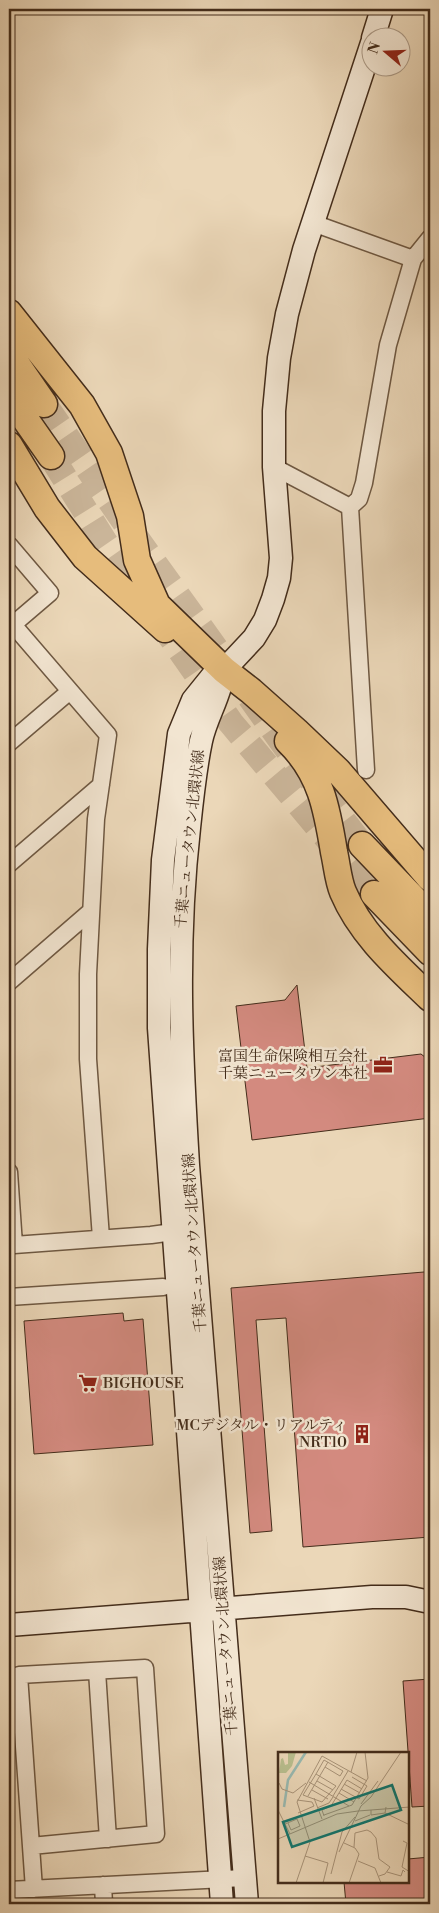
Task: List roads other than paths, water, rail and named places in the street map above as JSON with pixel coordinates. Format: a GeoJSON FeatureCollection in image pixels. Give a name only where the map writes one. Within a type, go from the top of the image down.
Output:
{"type":"FeatureCollection","features":[{"type":"Feature","properties":{"kind":"main road"},"geometry":{"type":"LineString","coordinates":[[376,28],[382,9]]}},
{"type":"Feature","properties":{"kind":"main road"},"geometry":{"type":"LineString","coordinates":[[220,676],[254,638],[265,620],[279,578],[281,558],[274,467],[274,411],[287,314],[362,74]]}},
{"type":"Feature","properties":{"kind":"main road"},"geometry":{"type":"LineString","coordinates":[[9,313],[82,405],[109,453],[130,516],[137,560],[157,605],[220,676],[277,713],[338,771],[430,878]]}},
{"type":"Feature","properties":{"kind":"main road"},"geometry":{"type":"LineString","coordinates":[[9,353],[44,404]]}},
{"type":"Feature","properties":{"kind":"main road"},"geometry":{"type":"LineString","coordinates":[[9,396],[51,456]]}},
{"type":"Feature","properties":{"kind":"main road"},"geometry":{"type":"LineString","coordinates":[[9,445],[47,508],[85,557],[220,676],[290,743],[309,767],[322,791],[328,813],[338,871],[347,900],[387,956],[430,998]]}},
{"type":"Feature","properties":{"kind":"main road","name":"千葉ニュータウン北環状線"},"geometry":{"type":"LineString","coordinates":[[220,676],[201,741],[188,828],[180,924],[180,1237],[200,1610],[222,1904]]}},
{"type":"Feature","properties":{"kind":"main road"},"geometry":{"type":"LineString","coordinates":[[362,845],[430,916]]}},
{"type":"Feature","properties":{"kind":"main road"},"geometry":{"type":"LineString","coordinates":[[374,894],[430,952]]}},
{"type":"Feature","properties":{"kind":"main road","name":"千葉ニュータウン北環状線"},"geometry":{"type":"LineString","coordinates":[[180,1237],[223,1608],[246,1904]]}},
{"type":"Feature","properties":{"kind":"main road"},"geometry":{"type":"LineString","coordinates":[[9,1625],[372,1597],[406,1597],[430,1602]]}},
{"type":"Feature","properties":{"kind":"street"},"geometry":{"type":"LineString","coordinates":[[314,223],[413,259]]}},
{"type":"Feature","properties":{"kind":"street"},"geometry":{"type":"LineString","coordinates":[[350,506],[359,499],[364,482],[388,345],[413,259],[430,238]]}},
{"type":"Feature","properties":{"kind":"street"},"geometry":{"type":"LineString","coordinates":[[274,467],[350,506]]}},
{"type":"Feature","properties":{"kind":"street"},"geometry":{"type":"LineString","coordinates":[[350,506],[366,770]]}},
{"type":"Feature","properties":{"kind":"street"},"geometry":{"type":"LineString","coordinates":[[9,545],[50,593],[10,624],[108,735],[96,819],[88,974],[88,1059],[101,1238]]}},
{"type":"Feature","properties":{"kind":"street"},"geometry":{"type":"LineString","coordinates":[[9,743],[70,691]]}},
{"type":"Feature","properties":{"kind":"street"},"geometry":{"type":"LineString","coordinates":[[9,864],[101,785]]}},
{"type":"Feature","properties":{"kind":"street"},"geometry":{"type":"LineString","coordinates":[[9,982],[91,911]]}},
{"type":"Feature","properties":{"kind":"street"},"geometry":{"type":"LineString","coordinates":[[9,1172],[14,1245],[151,1235],[180,1237]]}},
{"type":"Feature","properties":{"kind":"street"},"geometry":{"type":"LineString","coordinates":[[9,1297],[163,1287]]}},
{"type":"Feature","properties":{"kind":"street"},"geometry":{"type":"LineString","coordinates":[[31,1846],[156,1834],[145,1668],[19,1675],[34,1889]]}},
{"type":"Feature","properties":{"kind":"street"},"geometry":{"type":"LineString","coordinates":[[97,1671],[108,1839]]}},
{"type":"Feature","properties":{"kind":"street"},"geometry":{"type":"LineString","coordinates":[[9,1890],[244,1878]]}},
{"type":"Feature","properties":{"kind":"street"},"geometry":{"type":"LineString","coordinates":[[103,1885],[104,1904]]}},
{"type":"Feature","properties":{"kind":"tunnel"},"geometry":{"type":"LineString","coordinates":[[44,404],[124,521],[223,659]]}},
{"type":"Feature","properties":{"kind":"tunnel"},"geometry":{"type":"LineString","coordinates":[[51,456],[104,541],[231,723],[374,894]]}},
{"type":"Feature","properties":{"kind":"tunnel"},"geometry":{"type":"LineString","coordinates":[[250,697],[285,746],[362,845]]}},
{"type":"Feature","properties":{"kind":"place","name":"富国生命保険相互会社 千葉ニュータウン本社"},"geometry":{"type":"Point","coordinates":[383,1065]}},
{"type":"Feature","properties":{"kind":"place","name":"BIGHOUSE"},"geometry":{"type":"Point","coordinates":[88,1383]}},
{"type":"Feature","properties":{"kind":"place","name":"MCデジタル・リアルティ NRT10"},"geometry":{"type":"Point","coordinates":[362,1434]}}]}
